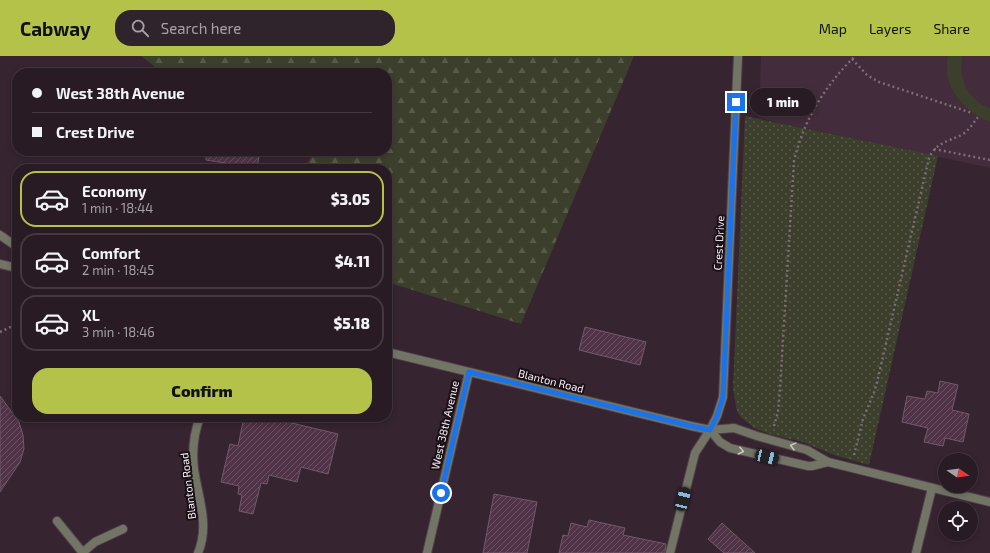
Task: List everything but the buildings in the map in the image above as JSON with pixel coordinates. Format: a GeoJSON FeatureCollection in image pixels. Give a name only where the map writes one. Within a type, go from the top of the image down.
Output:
{"type":"FeatureCollection","features":[{"type":"Feature","properties":{"kind":"street","name":"Crest Drive"},"geometry":{"type":"LineString","coordinates":[[670,553],[695,453],[717,416],[723,397],[738,56]]}},
{"type":"Feature","properties":{"kind":"street"},"geometry":{"type":"LineString","coordinates":[[0,235],[12,243]]}},
{"type":"Feature","properties":{"kind":"street"},"geometry":{"type":"LineString","coordinates":[[0,264],[12,267]]}},
{"type":"Feature","properties":{"kind":"street","name":"Blanton Road"},"geometry":{"type":"LineString","coordinates":[[392,353],[691,426],[710,430],[734,428],[807,450],[828,462]]}},
{"type":"Feature","properties":{"kind":"street","name":"West 38th Avenue"},"geometry":{"type":"LineString","coordinates":[[427,553],[469,372]]}},
{"type":"Feature","properties":{"kind":"street","name":"Blanton Road"},"geometry":{"type":"LineString","coordinates":[[198,553],[202,537],[204,513],[198,492],[194,466],[194,442],[199,422]]}},
{"type":"Feature","properties":{"kind":"street"},"geometry":{"type":"LineString","coordinates":[[710,430],[720,442],[735,449],[808,466],[828,462],[990,502]]}},
{"type":"Feature","properties":{"kind":"street"},"geometry":{"type":"LineString","coordinates":[[916,553],[932,488]]}},
{"type":"Feature","properties":{"kind":"street"},"geometry":{"type":"LineString","coordinates":[[57,521],[83,553],[95,542],[123,529]]}},
{"type":"Feature","properties":{"kind":"path"},"geometry":{"type":"LineString","coordinates":[[773,429],[778,412],[780,389],[794,161],[800,139],[815,106],[832,81],[854,56]]}},
{"type":"Feature","properties":{"kind":"path"},"geometry":{"type":"LineString","coordinates":[[852,59],[867,75],[879,82],[972,113]]}},
{"type":"Feature","properties":{"kind":"path"},"geometry":{"type":"LineString","coordinates":[[851,468],[863,419],[878,378],[928,163],[934,149],[946,141],[965,133],[978,116]]}},
{"type":"Feature","properties":{"kind":"path"},"geometry":{"type":"LineString","coordinates":[[934,149],[990,160]]}},
{"type":"Feature","properties":{"kind":"path"},"geometry":{"type":"LineString","coordinates":[[0,332],[12,326]]}},
{"type":"Feature","properties":{"kind":"shaded area"},"geometry":{"type":"Polygon","coordinates":[[[761,56],[990,56],[990,168],[759,118],[761,56]]]}},
{"type":"Feature","properties":{"kind":"green space"},"geometry":{"type":"Polygon","coordinates":[[[141,56],[634,56],[521,324],[392,284],[392,164],[307,164],[311,156],[392,156],[392,68],[157,68],[141,56]]]}},
{"type":"Feature","properties":{"kind":"green space"},"geometry":{"type":"Polygon","coordinates":[[[948,56],[962,56],[961,65],[963,81],[970,94],[982,104],[990,108],[990,122],[980,118],[963,105],[951,87],[948,78],[948,56]]]}},
{"type":"Feature","properties":{"kind":"green space"},"geometry":{"type":"Polygon","coordinates":[[[745,116],[938,156],[869,465],[834,455],[803,442],[773,435],[754,428],[738,414],[733,388],[745,116]]]}},
{"type":"Feature","properties":{"kind":"route"},"geometry":{"type":"LineString","coordinates":[[441,493],[469,372],[710,430],[717,416],[723,397],[736,102]]}}]}
